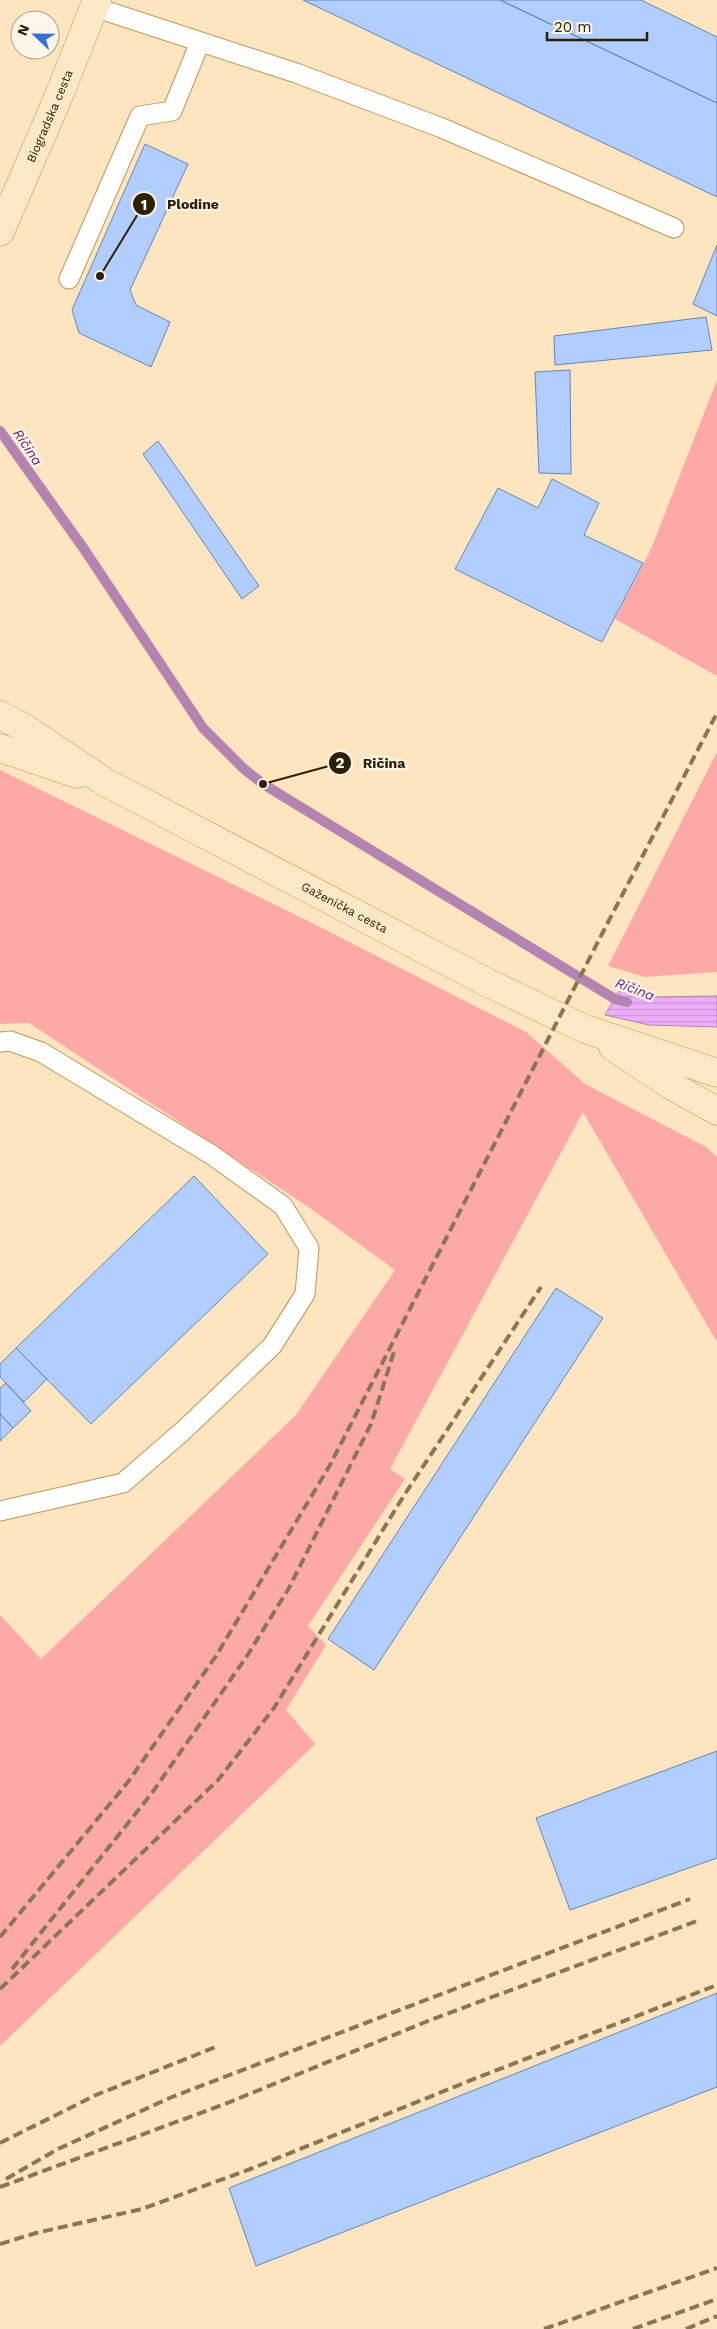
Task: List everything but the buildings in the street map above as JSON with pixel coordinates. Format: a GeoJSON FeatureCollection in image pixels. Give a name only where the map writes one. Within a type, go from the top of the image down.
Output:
{"type":"FeatureCollection","features":[{"type":"Feature","properties":{"kind":"main road","name":"Biogradska cesta"},"geometry":{"type":"LineString","coordinates":[[0,232],[60,93],[95,3]]}},
{"type":"Feature","properties":{"kind":"main road","name":"Gaženička cesta"},"geometry":{"type":"LineString","coordinates":[[0,715],[23,727],[105,782],[488,983],[585,1028],[717,1073]]}},
{"type":"Feature","properties":{"kind":"main road","name":"Gaženička cesta"},"geometry":{"type":"LineString","coordinates":[[0,748],[105,782]]}},
{"type":"Feature","properties":{"kind":"main road","name":"Gaženička cesta"},"geometry":{"type":"LineString","coordinates":[[585,1028],[672,1086],[717,1111]]}},
{"type":"Feature","properties":{"kind":"lane"},"geometry":{"type":"LineString","coordinates":[[95,3],[200,42],[296,73],[442,128],[674,228]]}},
{"type":"Feature","properties":{"kind":"lane"},"geometry":{"type":"LineString","coordinates":[[69,279],[140,116],[172,111],[200,42]]}},
{"type":"Feature","properties":{"kind":"lane"},"geometry":{"type":"LineString","coordinates":[[0,1042],[10,1041],[41,1052],[212,1155],[283,1206],[310,1248],[304,1294],[272,1346],[123,1484],[0,1511]]}},
{"type":"Feature","properties":{"kind":"shaded area"},"geometry":{"type":"Polygon","coordinates":[[[717,380],[717,676],[615,619],[651,549],[717,380]]]}},
{"type":"Feature","properties":{"kind":"shaded area"},"geometry":{"type":"Polygon","coordinates":[[[717,752],[717,972],[645,977],[608,966],[717,752]]]}},
{"type":"Feature","properties":{"kind":"shaded area"},"geometry":{"type":"Polygon","coordinates":[[[0,770],[308,921],[526,1032],[585,1084],[706,1147],[717,1157],[717,1342],[583,1112],[390,1469],[405,1479],[308,1626],[326,1645],[286,1710],[315,1744],[0,2046],[0,1615],[41,1659],[296,1415],[395,1270],[307,1206],[29,1023],[0,1024],[0,770]]]}},
{"type":"Feature","properties":{"kind":"shaded area"},"geometry":{"type":"Polygon","coordinates":[[[621,988],[650,997],[717,996],[717,1027],[649,1025],[605,1015],[621,988]]]}},
{"type":"Feature","properties":{"kind":"waterway","name":"Ričina"},"geometry":{"type":"LineString","coordinates":[[0,431],[84,549],[203,728],[244,769],[263,784],[615,999],[627,1002]]}},
{"type":"Feature","properties":{"kind":"railway"},"geometry":{"type":"LineString","coordinates":[[0,1937],[128,1782],[216,1656],[330,1465],[717,713]]}},
{"type":"Feature","properties":{"kind":"railway"},"geometry":{"type":"LineString","coordinates":[[0,1989],[218,1780],[274,1708],[403,1497],[541,1287]]}},
{"type":"Feature","properties":{"kind":"railway"},"geometry":{"type":"LineString","coordinates":[[12,1969],[152,1793],[247,1656],[289,1588],[371,1424],[394,1352]]}},
{"type":"Feature","properties":{"kind":"railway"},"geometry":{"type":"LineString","coordinates":[[6,2179],[58,2149],[172,2097],[690,1899]]}},
{"type":"Feature","properties":{"kind":"railway"},"geometry":{"type":"LineString","coordinates":[[0,2187],[225,2104],[433,2019],[700,1920]]}},
{"type":"Feature","properties":{"kind":"railway"},"geometry":{"type":"LineString","coordinates":[[0,2244],[36,2233],[142,2209],[253,2168],[479,2077],[717,1985]]}},
{"type":"Feature","properties":{"kind":"railway"},"geometry":{"type":"LineString","coordinates":[[0,2143],[96,2095],[218,2046]]}},
{"type":"Feature","properties":{"kind":"railway"},"geometry":{"type":"LineString","coordinates":[[544,2329],[717,2268]]}},
{"type":"Feature","properties":{"kind":"railway"},"geometry":{"type":"LineString","coordinates":[[633,2329],[717,2299]]}},
{"type":"Feature","properties":{"kind":"railway"},"geometry":{"type":"LineString","coordinates":[[686,2329],[717,2316]]}},
{"type":"Feature","properties":{"kind":"place","name":"Plodine"},"geometry":{"type":"Point","coordinates":[100,276]}},
{"type":"Feature","properties":{"kind":"place","name":"Ričina"},"geometry":{"type":"Point","coordinates":[263,784]}}]}
